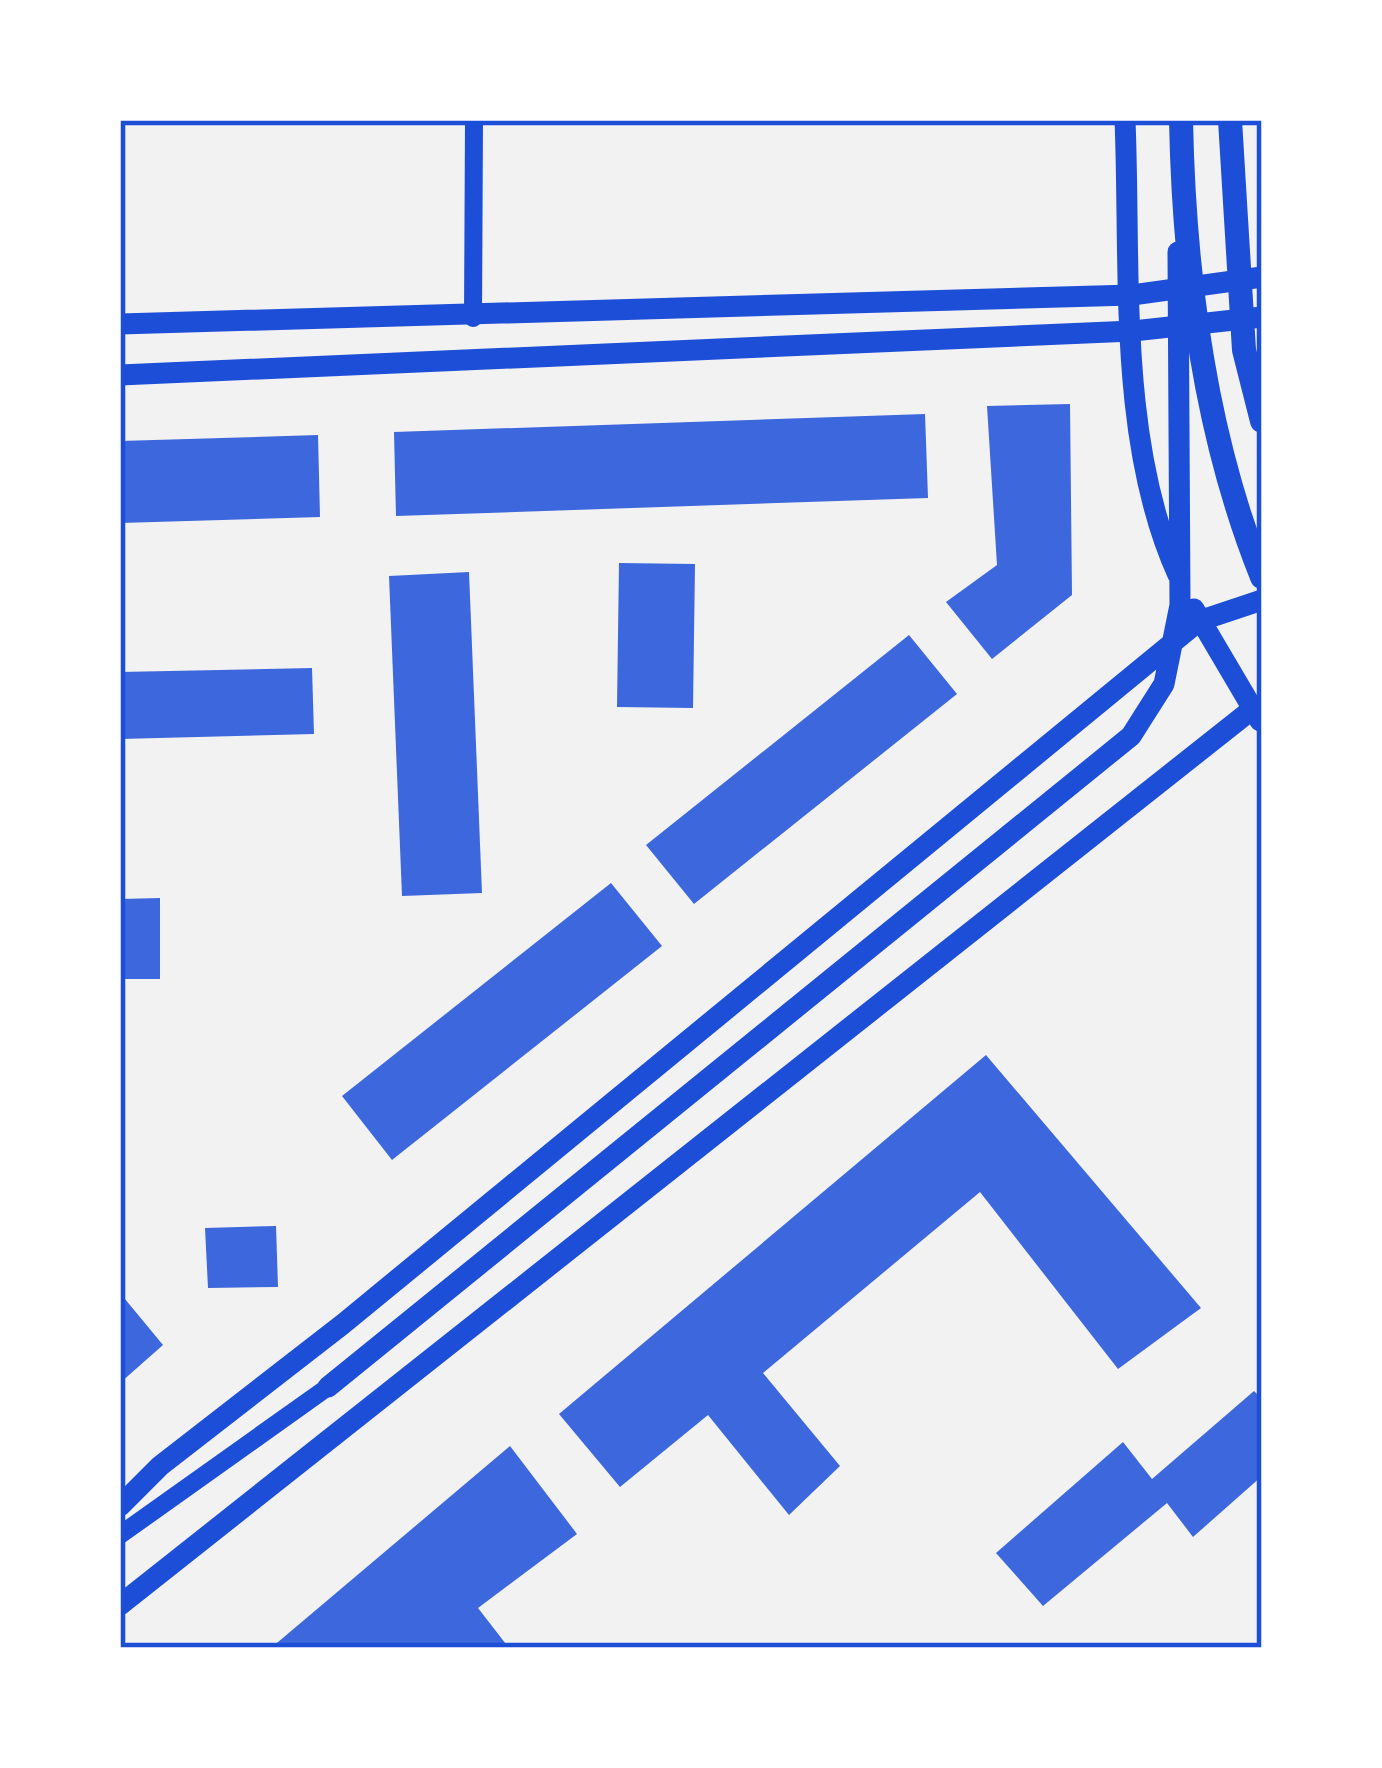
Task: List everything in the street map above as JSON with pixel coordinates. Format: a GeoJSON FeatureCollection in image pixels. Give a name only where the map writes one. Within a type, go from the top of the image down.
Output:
{"type":"FeatureCollection","features":[{"type":"Feature","properties":{"kind":"highway"},"geometry":{"type":"LineString","coordinates":[[1230,120],[1244,350],[1262,421]]}},
{"type":"Feature","properties":{"kind":"highway"},"geometry":{"type":"LineString","coordinates":[[1181,124],[1211,421],[1235,510],[1262,577]]}},
{"type":"Feature","properties":{"kind":"main road"},"geometry":{"type":"LineString","coordinates":[[120,1604],[1258,714],[1199,621],[1162,538],[1141,457],[1125,120]]}},
{"type":"Feature","properties":{"kind":"main road"},"geometry":{"type":"LineString","coordinates":[[328,1387],[1116,750],[1163,684],[1180,605],[1181,124]]}},
{"type":"Feature","properties":{"kind":"main road"},"geometry":{"type":"LineString","coordinates":[[120,324],[473,318],[1132,295],[1262,278]]}},
{"type":"Feature","properties":{"kind":"main road"},"geometry":{"type":"LineString","coordinates":[[120,375],[1133,331],[1262,317]]}},
{"type":"Feature","properties":{"kind":"main road"},"geometry":{"type":"LineString","coordinates":[[120,1506],[160,1466],[344,1324],[1199,621],[1262,600]]}},
{"type":"Feature","properties":{"kind":"street"},"geometry":{"type":"LineString","coordinates":[[473,318],[474,120]]}},
{"type":"Feature","properties":{"kind":"street"},"geometry":{"type":"LineString","coordinates":[[120,1535],[328,1387]]}},
{"type":"Feature","properties":{"kind":"building"},"geometry":{"type":"Polygon","coordinates":[[[1070,404],[1072,595],[992,659],[946,602],[997,565],[987,406],[1070,404]]]}},
{"type":"Feature","properties":{"kind":"building"},"geometry":{"type":"Polygon","coordinates":[[[925,414],[928,498],[396,516],[394,432],[925,414]]]}},
{"type":"Feature","properties":{"kind":"building"},"geometry":{"type":"Polygon","coordinates":[[[318,435],[320,517],[120,523],[120,441],[318,435]]]}},
{"type":"Feature","properties":{"kind":"building"},"geometry":{"type":"Polygon","coordinates":[[[619,563],[695,564],[693,708],[617,707],[619,563]]]}},
{"type":"Feature","properties":{"kind":"building"},"geometry":{"type":"Polygon","coordinates":[[[469,572],[482,893],[402,896],[389,576],[469,572]]]}},
{"type":"Feature","properties":{"kind":"building"},"geometry":{"type":"Polygon","coordinates":[[[909,635],[957,694],[694,904],[646,845],[909,635]]]}},
{"type":"Feature","properties":{"kind":"building"},"geometry":{"type":"Polygon","coordinates":[[[312,668],[314,734],[120,739],[120,672],[312,668]]]}},
{"type":"Feature","properties":{"kind":"building"},"geometry":{"type":"Polygon","coordinates":[[[611,883],[662,946],[392,1160],[342,1096],[611,883]]]}},
{"type":"Feature","properties":{"kind":"building"},"geometry":{"type":"Polygon","coordinates":[[[160,898],[160,979],[120,979],[120,899],[160,898]]]}},
{"type":"Feature","properties":{"kind":"building"},"geometry":{"type":"Polygon","coordinates":[[[986,1055],[1201,1308],[1118,1369],[980,1192],[763,1373],[840,1466],[789,1515],[708,1415],[620,1487],[559,1414],[986,1055]]]}},
{"type":"Feature","properties":{"kind":"building"},"geometry":{"type":"Polygon","coordinates":[[[276,1226],[278,1287],[208,1288],[205,1228],[276,1226]]]}},
{"type":"Feature","properties":{"kind":"building"},"geometry":{"type":"Polygon","coordinates":[[[120,1293],[163,1345],[120,1383],[120,1293]]]}},
{"type":"Feature","properties":{"kind":"building"},"geometry":{"type":"Polygon","coordinates":[[[1254,1391],[1262,1399],[1262,1476],[1193,1537],[1167,1503],[1043,1606],[996,1553],[1123,1442],[1152,1479],[1254,1391]]]}},
{"type":"Feature","properties":{"kind":"building"},"geometry":{"type":"Polygon","coordinates":[[[510,1446],[577,1534],[478,1608],[509,1648],[271,1648],[510,1446]]]}}]}
